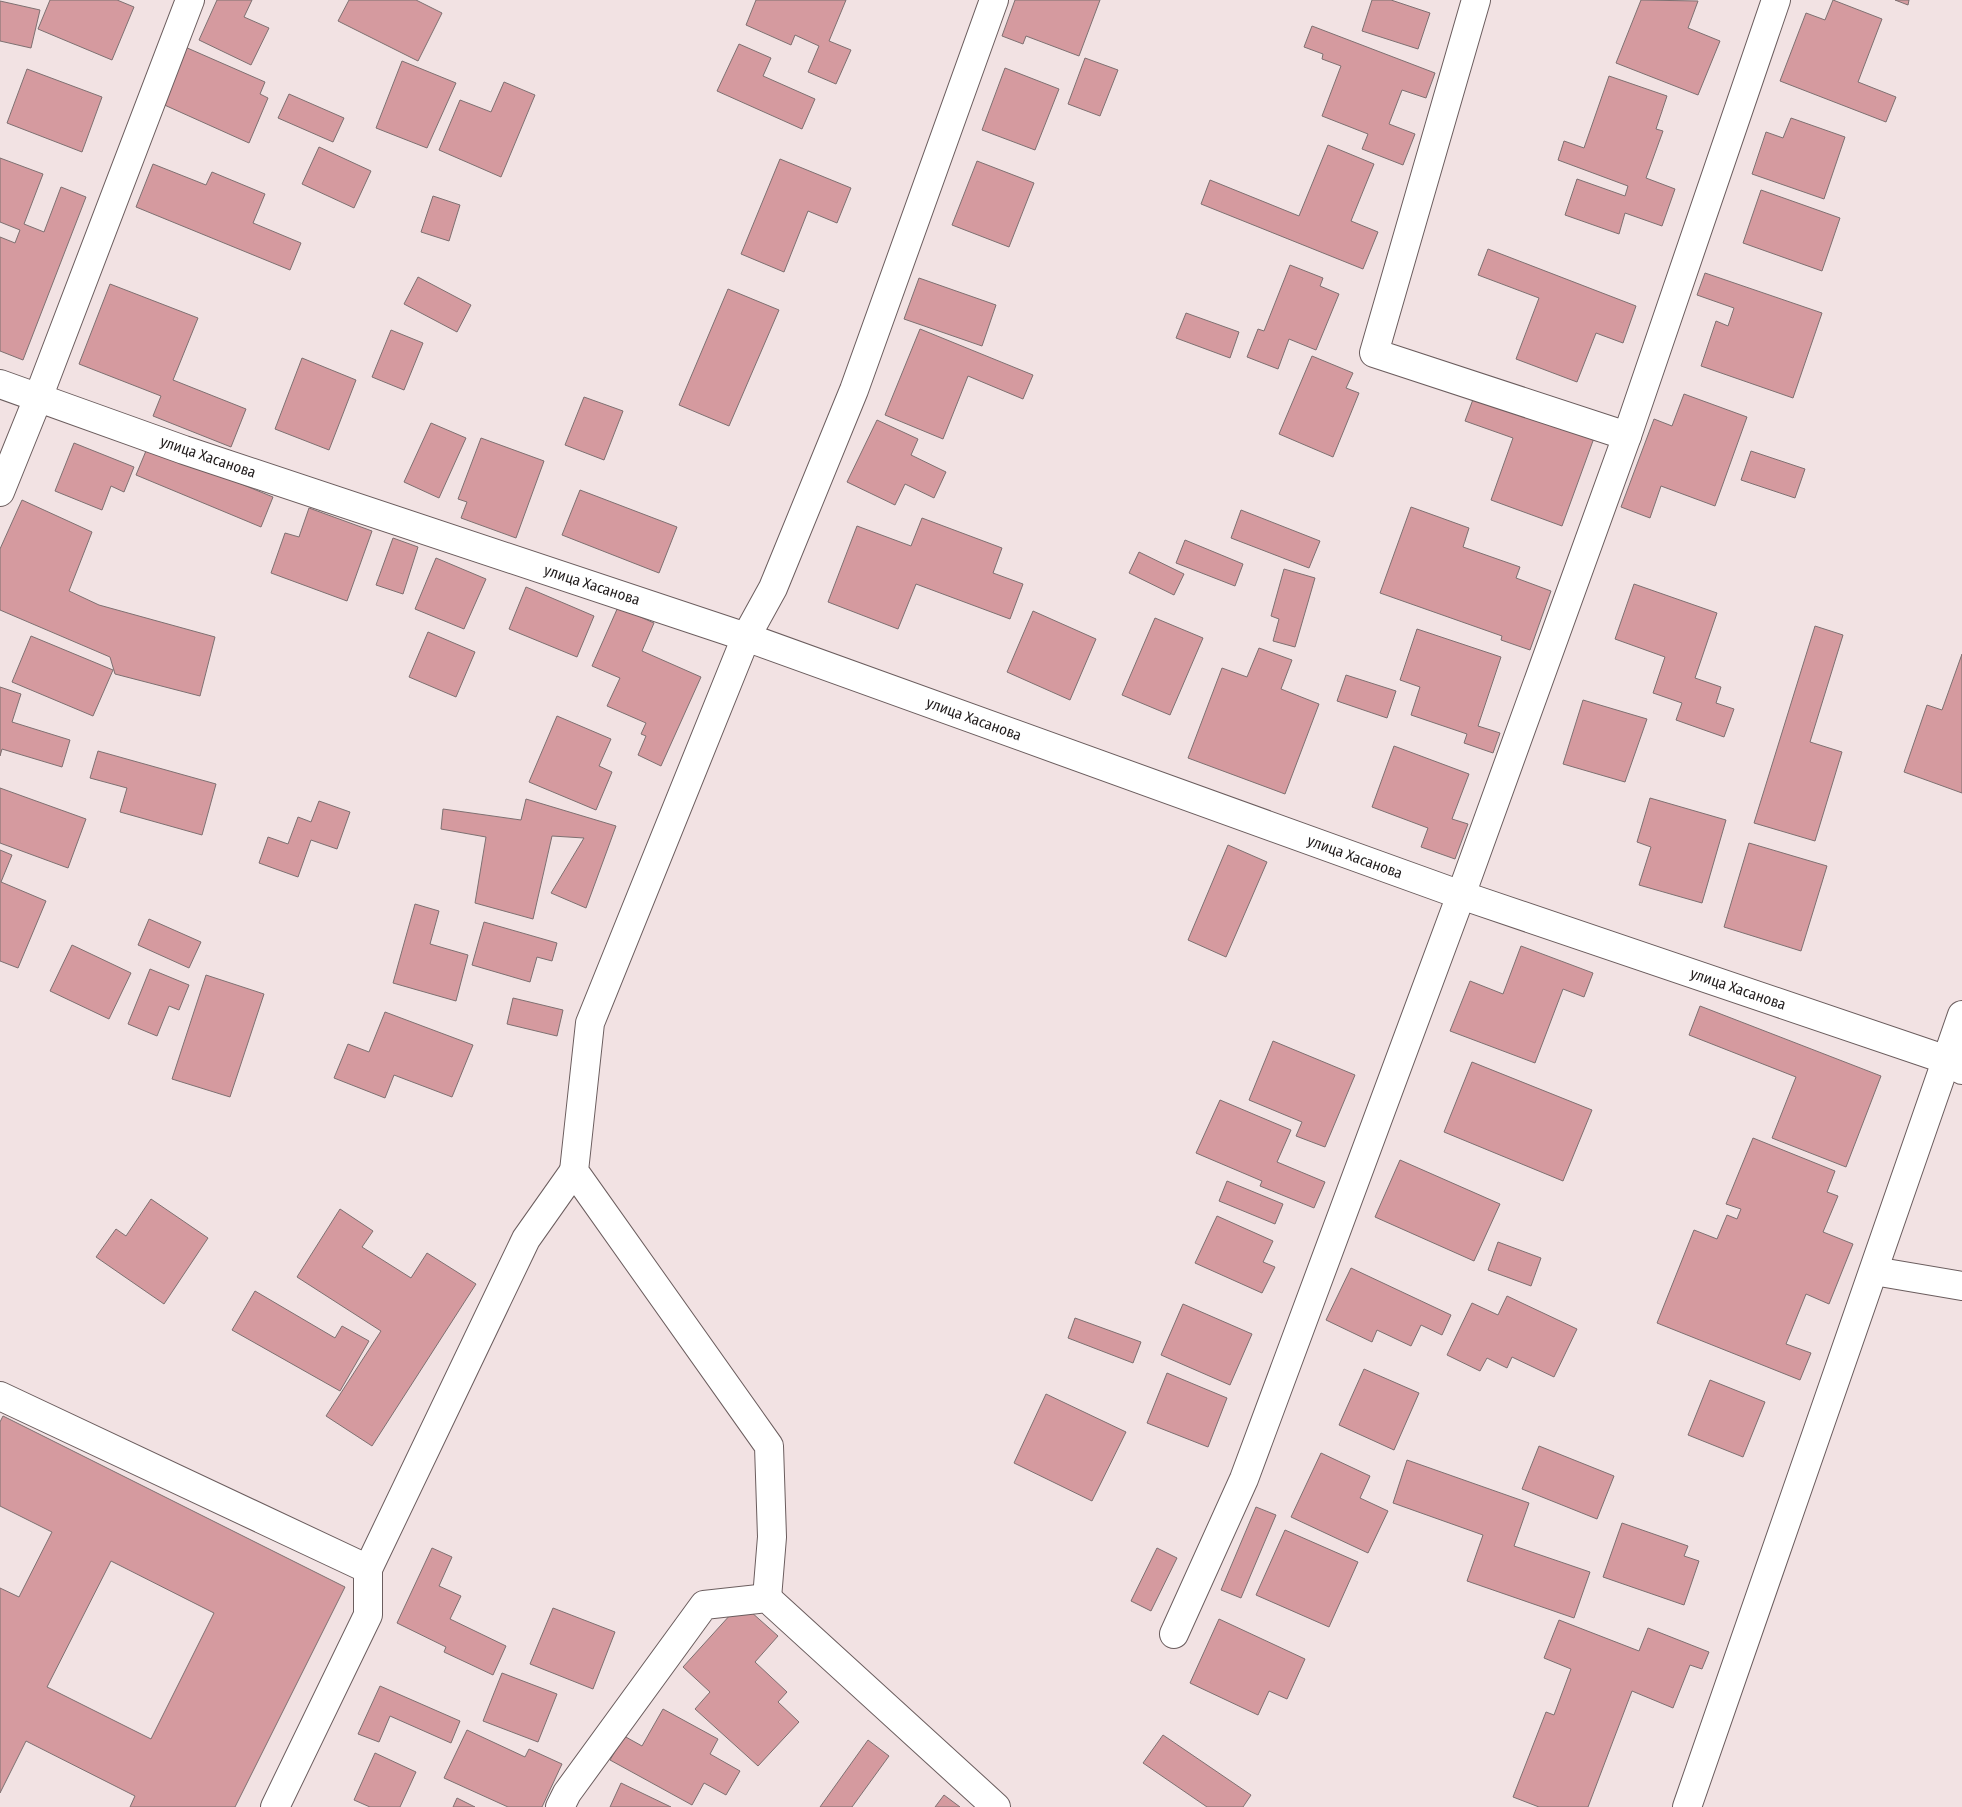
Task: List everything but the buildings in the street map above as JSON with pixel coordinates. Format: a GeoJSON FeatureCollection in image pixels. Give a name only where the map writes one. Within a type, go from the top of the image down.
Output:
{"type":"FeatureCollection","features":[{"type":"Feature","properties":{"kind":"street"},"geometry":{"type":"LineString","coordinates":[[0,492],[38,398],[190,0]]}},
{"type":"Feature","properties":{"kind":"street"},"geometry":{"type":"LineString","coordinates":[[275,1807],[368,1615],[368,1569],[526,1239],[574,1171],[590,1023],[746,637],[773,588],[854,390],[994,0]]}},
{"type":"Feature","properties":{"kind":"street"},"geometry":{"type":"LineString","coordinates":[[1476,0],[1374,353],[1627,436]]}},
{"type":"Feature","properties":{"kind":"street"},"geometry":{"type":"LineString","coordinates":[[1174,1634],[1244,1479],[1461,895],[1627,436],[1776,0]]}},
{"type":"Feature","properties":{"kind":"street","name":"улица Хасанова"},"geometry":{"type":"LineString","coordinates":[[0,384],[184,450],[746,637],[1461,895],[1954,1065]]}},
{"type":"Feature","properties":{"kind":"street"},"geometry":{"type":"LineString","coordinates":[[1687,1807],[1874,1271],[1954,1065],[1962,1014]]}},
{"type":"Feature","properties":{"kind":"street"},"geometry":{"type":"LineString","coordinates":[[574,1171],[769,1446],[772,1537],[767,1598]]}},
{"type":"Feature","properties":{"kind":"street"},"geometry":{"type":"LineString","coordinates":[[1874,1271],[1962,1286]]}},
{"type":"Feature","properties":{"kind":"street"},"geometry":{"type":"LineString","coordinates":[[0,1396],[368,1569]]}},
{"type":"Feature","properties":{"kind":"street"},"geometry":{"type":"LineString","coordinates":[[560,1807],[567,1793],[704,1604],[767,1598],[996,1807]]}}]}
